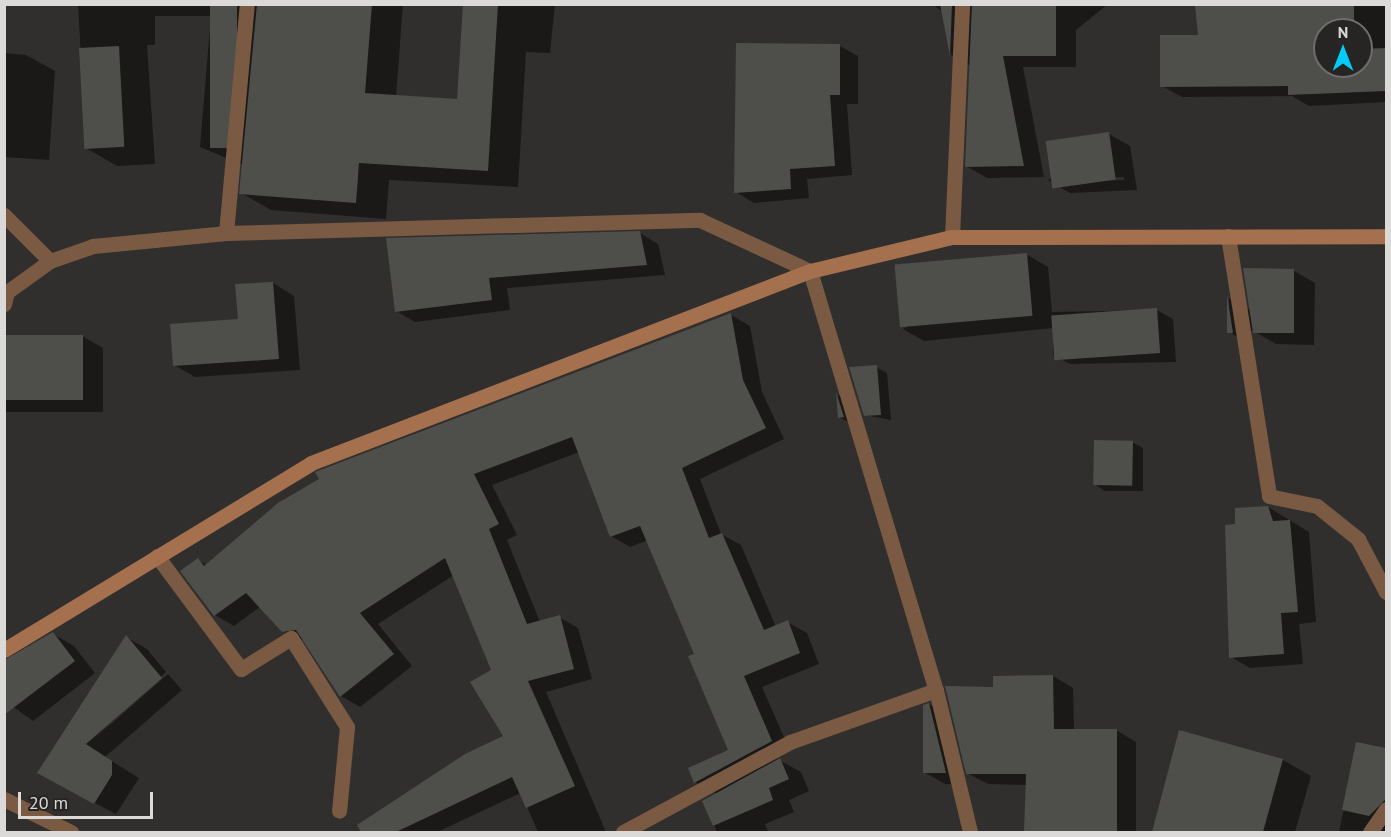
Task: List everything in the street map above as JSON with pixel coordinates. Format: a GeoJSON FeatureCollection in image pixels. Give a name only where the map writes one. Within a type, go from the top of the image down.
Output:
{"type":"FeatureCollection","features":[{"type":"Feature","properties":{"kind":"main road"},"geometry":{"type":"LineString","coordinates":[[4,650],[311,463],[810,271],[952,237],[1386,236]]}},
{"type":"Feature","properties":{"kind":"street"},"geometry":{"type":"LineString","coordinates":[[226,233],[246,4]]}},
{"type":"Feature","properties":{"kind":"street"},"geometry":{"type":"LineString","coordinates":[[952,237],[962,4]]}},
{"type":"Feature","properties":{"kind":"street"},"geometry":{"type":"LineString","coordinates":[[4,215],[50,261]]}},
{"type":"Feature","properties":{"kind":"street"},"geometry":{"type":"LineString","coordinates":[[4,304],[7,292],[50,261],[93,246],[226,233],[700,220],[810,271],[936,690],[970,832]]}},
{"type":"Feature","properties":{"kind":"street"},"geometry":{"type":"LineString","coordinates":[[1228,236],[1269,496],[1317,506],[1358,539],[1386,592]]}},
{"type":"Feature","properties":{"kind":"street"},"geometry":{"type":"LineString","coordinates":[[157,556],[241,669],[291,638],[347,727],[339,811]]}},
{"type":"Feature","properties":{"kind":"street"},"geometry":{"type":"LineString","coordinates":[[623,832],[790,742],[936,690]]}},
{"type":"Feature","properties":{"kind":"street"},"geometry":{"type":"LineString","coordinates":[[4,799],[71,832]]}},
{"type":"Feature","properties":{"kind":"street"},"geometry":{"type":"LineString","coordinates":[[1370,832],[1386,809]]}},
{"type":"Feature","properties":{"kind":"building"},"geometry":{"type":"Polygon","coordinates":[[[210,4],[237,4],[237,148],[210,148],[210,4]]]}},
{"type":"Feature","properties":{"kind":"building"},"geometry":{"type":"Polygon","coordinates":[[[257,4],[372,4],[365,93],[457,99],[463,4],[498,4],[488,171],[359,163],[356,203],[239,194],[257,4]]]}},
{"type":"Feature","properties":{"kind":"building"},"geometry":{"type":"Polygon","coordinates":[[[940,4],[952,4],[950,56],[940,4]]]}},
{"type":"Feature","properties":{"kind":"building"},"geometry":{"type":"Polygon","coordinates":[[[972,4],[1056,4],[1056,56],[1003,56],[1024,166],[965,167],[972,4]]]}},
{"type":"Feature","properties":{"kind":"building"},"geometry":{"type":"Polygon","coordinates":[[[1354,4],[1354,18],[1313,18],[1313,78],[1373,78],[1373,49],[1386,48],[1386,91],[1288,95],[1288,86],[1160,87],[1160,35],[1198,35],[1195,5],[1354,4]]]}},
{"type":"Feature","properties":{"kind":"building"},"geometry":{"type":"Polygon","coordinates":[[[736,43],[840,44],[840,95],[830,95],[835,166],[790,169],[791,189],[734,193],[736,43]]]}},
{"type":"Feature","properties":{"kind":"building"},"geometry":{"type":"Polygon","coordinates":[[[119,46],[124,147],[84,149],[79,48],[119,46]]]}},
{"type":"Feature","properties":{"kind":"building"},"geometry":{"type":"Polygon","coordinates":[[[1109,132],[1116,180],[1052,188],[1046,141],[1109,132]]]}},
{"type":"Feature","properties":{"kind":"building"},"geometry":{"type":"Polygon","coordinates":[[[640,231],[647,265],[489,278],[492,300],[395,312],[386,238],[640,231]]]}},
{"type":"Feature","properties":{"kind":"building"},"geometry":{"type":"Polygon","coordinates":[[[1027,253],[1032,316],[900,327],[895,265],[1027,253]]]}},
{"type":"Feature","properties":{"kind":"building"},"geometry":{"type":"Polygon","coordinates":[[[1243,268],[1294,269],[1294,333],[1253,333],[1243,268]]]}},
{"type":"Feature","properties":{"kind":"building"},"geometry":{"type":"Polygon","coordinates":[[[273,282],[279,359],[173,366],[170,324],[238,319],[235,284],[273,282]]]}},
{"type":"Feature","properties":{"kind":"building"},"geometry":{"type":"Polygon","coordinates":[[[1227,295],[1233,333],[1227,333],[1227,295]]]}},
{"type":"Feature","properties":{"kind":"building"},"geometry":{"type":"Polygon","coordinates":[[[1157,308],[1160,353],[1054,360],[1051,315],[1157,308]]]}},
{"type":"Feature","properties":{"kind":"building"},"geometry":{"type":"Polygon","coordinates":[[[731,313],[743,380],[766,428],[682,468],[709,538],[722,533],[764,630],[788,620],[800,653],[744,676],[772,741],[694,783],[688,768],[728,750],[688,656],[694,654],[640,526],[610,537],[572,437],[474,474],[499,524],[489,529],[527,624],[560,615],[574,669],[528,681],[575,786],[526,808],[512,777],[396,832],[361,832],[357,825],[465,754],[503,736],[470,682],[491,670],[445,558],[360,613],[394,654],[340,697],[296,630],[282,632],[246,593],[214,616],[180,571],[198,558],[204,566],[278,503],[319,479],[315,472],[731,313]]]}},
{"type":"Feature","properties":{"kind":"building"},"geometry":{"type":"Polygon","coordinates":[[[4,335],[83,335],[83,400],[4,400],[4,335]]]}},
{"type":"Feature","properties":{"kind":"building"},"geometry":{"type":"Polygon","coordinates":[[[877,365],[881,415],[864,416],[849,367],[877,365]]]}},
{"type":"Feature","properties":{"kind":"building"},"geometry":{"type":"Polygon","coordinates":[[[836,392],[844,417],[838,418],[836,392]]]}},
{"type":"Feature","properties":{"kind":"building"},"geometry":{"type":"Polygon","coordinates":[[[1094,440],[1133,441],[1132,486],[1093,485],[1094,440]]]}},
{"type":"Feature","properties":{"kind":"building"},"geometry":{"type":"Polygon","coordinates":[[[1268,506],[1273,521],[1290,520],[1298,612],[1281,613],[1284,654],[1229,658],[1225,525],[1235,524],[1235,508],[1268,506]]]}},
{"type":"Feature","properties":{"kind":"building"},"geometry":{"type":"Polygon","coordinates":[[[53,632],[75,661],[4,715],[4,660],[53,632]]]}},
{"type":"Feature","properties":{"kind":"building"},"geometry":{"type":"Polygon","coordinates":[[[126,635],[162,678],[86,744],[112,761],[112,775],[94,804],[37,773],[126,635]]]}},
{"type":"Feature","properties":{"kind":"building"},"geometry":{"type":"Polygon","coordinates":[[[1053,675],[1054,729],[1117,729],[1117,832],[1024,832],[1026,774],[966,774],[945,686],[993,687],[993,676],[1053,675]]]}},
{"type":"Feature","properties":{"kind":"building"},"geometry":{"type":"Polygon","coordinates":[[[929,703],[946,773],[923,773],[923,705],[929,703]]]}},
{"type":"Feature","properties":{"kind":"building"},"geometry":{"type":"Polygon","coordinates":[[[1179,730],[1283,759],[1263,832],[1152,832],[1179,730]]]}},
{"type":"Feature","properties":{"kind":"building"},"geometry":{"type":"Polygon","coordinates":[[[1356,742],[1386,748],[1386,799],[1369,816],[1342,810],[1356,742]]]}},
{"type":"Feature","properties":{"kind":"building"},"geometry":{"type":"Polygon","coordinates":[[[780,758],[789,779],[769,788],[773,800],[713,826],[702,801],[780,758]]]}}]}
